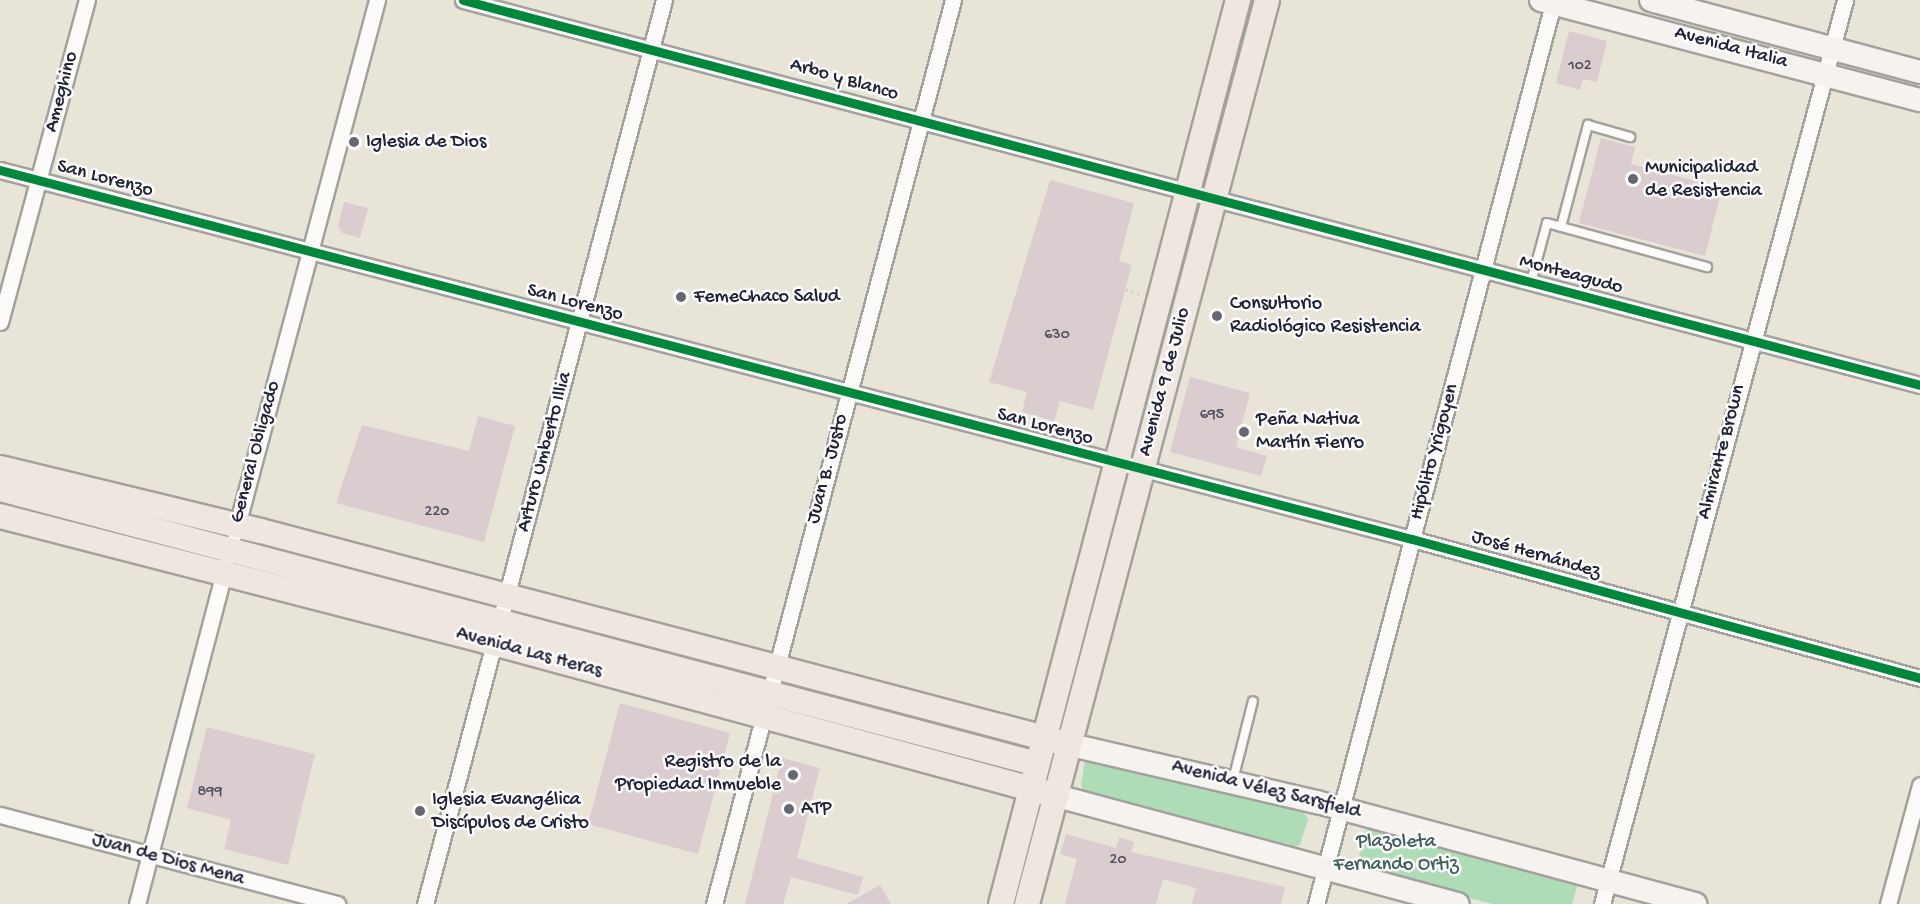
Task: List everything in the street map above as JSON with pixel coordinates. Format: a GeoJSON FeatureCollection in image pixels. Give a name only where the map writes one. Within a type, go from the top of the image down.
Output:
{"type":"FeatureCollection","features":[{"type":"Feature","properties":{"kind":"main road","name":"Avenida 9 de Julio"},"geometry":{"type":"LineString","coordinates":[[1001,904],[1118,465],[1238,0]]}},
{"type":"Feature","properties":{"kind":"main road","name":"Avenida 9 de Julio"},"geometry":{"type":"LineString","coordinates":[[1028,904],[1057,796],[1067,744],[1266,0]]}},
{"type":"Feature","properties":{"kind":"main road","name":"Avenida Italia"},"geometry":{"type":"LineString","coordinates":[[1651,0],[1920,72]]}},
{"type":"Feature","properties":{"kind":"main road","name":"Avenida Italia"},"geometry":{"type":"LineString","coordinates":[[1550,1],[1920,100]]}},
{"type":"Feature","properties":{"kind":"main road","name":"Avenida Las Heras"},"geometry":{"type":"LineString","coordinates":[[0,468],[237,525],[504,608],[768,694],[1037,764]]}},
{"type":"Feature","properties":{"kind":"main road","name":"Avenida Las Heras"},"geometry":{"type":"LineString","coordinates":[[0,489],[227,562],[494,643],[762,718],[1057,796]]}},
{"type":"Feature","properties":{"kind":"main road","name":"Avenida Las Heras"},"geometry":{"type":"LineString","coordinates":[[0,516],[227,562],[504,608],[773,669],[1044,740]]}},
{"type":"Feature","properties":{"kind":"main road","name":"Avenida Vélez Sarsfield"},"geometry":{"type":"LineString","coordinates":[[1044,740],[1232,781],[1340,808],[1695,904]]}},
{"type":"Feature","properties":{"kind":"main road"},"geometry":{"type":"LineString","coordinates":[[1057,796],[1458,904]]}},
{"type":"Feature","properties":{"kind":"street","name":"Ameghino"},"geometry":{"type":"LineString","coordinates":[[0,322],[87,0]]}},
{"type":"Feature","properties":{"kind":"street","name":"General Obligado"},"geometry":{"type":"LineString","coordinates":[[136,904],[377,0]]}},
{"type":"Feature","properties":{"kind":"street","name":"Arbo y Blanco"},"geometry":{"type":"LineString","coordinates":[[463,0],[653,46],[1213,202]]}},
{"type":"Feature","properties":{"kind":"street","name":"Arturo Umberto Illia"},"geometry":{"type":"LineString","coordinates":[[425,904],[664,0]]}},
{"type":"Feature","properties":{"kind":"street","name":"Juan B. Justo"},"geometry":{"type":"LineString","coordinates":[[714,904],[773,669],[953,0]]}},
{"type":"Feature","properties":{"kind":"street","name":"Almirante Brown"},"geometry":{"type":"LineString","coordinates":[[1602,904],[1845,0]]}},
{"type":"Feature","properties":{"kind":"street","name":"Hipólito Yrigoyen"},"geometry":{"type":"LineString","coordinates":[[1316,904],[1483,270],[1550,1]]}},
{"type":"Feature","properties":{"kind":"street","name":"San Lorenzo"},"geometry":{"type":"LineString","coordinates":[[0,170],[1141,472]]}},
{"type":"Feature","properties":{"kind":"street","name":"Monteagudo"},"geometry":{"type":"LineString","coordinates":[[1213,202],[1531,282],[1920,385]]}},
{"type":"Feature","properties":{"kind":"street","name":"José Hernández"},"geometry":{"type":"LineString","coordinates":[[1141,472],[1412,539],[1920,678]]}},
{"type":"Feature","properties":{"kind":"street"},"geometry":{"type":"LineString","coordinates":[[1888,904],[1920,785]]}},
{"type":"Feature","properties":{"kind":"street","name":"Juan de Dios Mena"},"geometry":{"type":"LineString","coordinates":[[0,815],[337,904]]}},
{"type":"Feature","properties":{"kind":"lane"},"geometry":{"type":"LineString","coordinates":[[1561,227],[1588,125],[1630,137]]}},
{"type":"Feature","properties":{"kind":"lane"},"geometry":{"type":"LineString","coordinates":[[1531,282],[1547,223],[1707,267]]}},
{"type":"Feature","properties":{"kind":"lane"},"geometry":{"type":"LineString","coordinates":[[1232,781],[1253,701]]}},
{"type":"Feature","properties":{"kind":"path"},"geometry":{"type":"LineString","coordinates":[[1125,290],[1145,296]]}},
{"type":"Feature","properties":{"kind":"green space"},"geometry":{"type":"Polygon","coordinates":[[[1251,0],[1256,0],[1213,158],[1206,157],[1251,0]]]}},
{"type":"Feature","properties":{"kind":"green space"},"geometry":{"type":"Polygon","coordinates":[[[1193,219],[1201,222],[1141,436],[1133,435],[1193,219]]]}},
{"type":"Feature","properties":{"kind":"green space"},"geometry":{"type":"Polygon","coordinates":[[[1117,489],[1127,492],[1066,717],[1060,715],[1117,489]]]}},
{"type":"Feature","properties":{"kind":"green space"},"geometry":{"type":"Polygon","coordinates":[[[259,537],[483,596],[480,608],[256,548],[259,537]]]}},
{"type":"Feature","properties":{"kind":"green space"},"geometry":{"type":"Polygon","coordinates":[[[523,607],[753,671],[750,683],[520,618],[523,607]]]}},
{"type":"Feature","properties":{"kind":"green space"},"geometry":{"type":"Polygon","coordinates":[[[797,684],[1012,739],[1007,747],[797,688],[797,684]]]}},
{"type":"Feature","properties":{"kind":"green space"},"geometry":{"type":"Polygon","coordinates":[[[1085,759],[1299,803],[1308,819],[1300,845],[1284,849],[1088,799],[1081,786],[1085,759]]]}},
{"type":"Feature","properties":{"kind":"green space","name":"Plazoleta Fernando Ortiz"},"geometry":{"type":"Polygon","coordinates":[[[1373,824],[1571,876],[1577,886],[1572,904],[1493,904],[1364,871],[1358,860],[1365,831],[1373,824]]]}},
{"type":"Feature","properties":{"kind":"building"},"geometry":{"type":"Polygon","coordinates":[[[1569,31],[1607,41],[1597,82],[1583,79],[1580,90],[1556,83],[1569,31]]]}},
{"type":"Feature","properties":{"kind":"building"},"geometry":{"type":"Polygon","coordinates":[[[1601,138],[1635,147],[1631,164],[1722,188],[1705,256],[1579,223],[1601,138]]]}},
{"type":"Feature","properties":{"kind":"building"},"geometry":{"type":"Polygon","coordinates":[[[1050,180],[1134,203],[1119,261],[1132,265],[1093,410],[1060,401],[1054,421],[1022,412],[1027,392],[989,382],[1050,180]]]}},
{"type":"Feature","properties":{"kind":"building"},"geometry":{"type":"Polygon","coordinates":[[[344,202],[368,208],[360,238],[342,233],[338,226],[344,202]]]}},
{"type":"Feature","properties":{"kind":"building"},"geometry":{"type":"Polygon","coordinates":[[[1190,377],[1250,393],[1236,447],[1267,456],[1261,476],[1170,452],[1190,377]]]}},
{"type":"Feature","properties":{"kind":"building"},"geometry":{"type":"Polygon","coordinates":[[[478,416],[515,426],[484,542],[336,503],[362,425],[469,451],[478,416]]]}},
{"type":"Feature","properties":{"kind":"building"},"geometry":{"type":"Polygon","coordinates":[[[620,703],[730,733],[698,854],[588,824],[620,703]]]}},
{"type":"Feature","properties":{"kind":"building"},"geometry":{"type":"Polygon","coordinates":[[[207,727],[315,754],[288,865],[224,849],[231,820],[187,808],[207,727]]]}},
{"type":"Feature","properties":{"kind":"building"},"geometry":{"type":"Polygon","coordinates":[[[782,758],[820,768],[797,858],[863,877],[858,895],[791,877],[783,904],[745,904],[782,758]]]}},
{"type":"Feature","properties":{"kind":"building"},"geometry":{"type":"Polygon","coordinates":[[[1066,834],[1116,848],[1119,837],[1134,842],[1131,852],[1285,887],[1281,904],[1192,904],[1196,888],[1163,879],[1156,904],[1065,904],[1077,859],[1060,854],[1066,834]]]}},
{"type":"Feature","properties":{"kind":"building"},"geometry":{"type":"Polygon","coordinates":[[[880,885],[891,904],[846,904],[880,885]]]}},
{"type":"Feature","properties":{"kind":"cycle path"},"geometry":{"type":"LineString","coordinates":[[463,0],[1920,385]]}},
{"type":"Feature","properties":{"kind":"cycle path"},"geometry":{"type":"LineString","coordinates":[[0,170],[1412,539],[1920,678]]}},
{"type":"Feature","properties":{"kind":"place","name":"Iglesia de Dios"},"geometry":{"type":"Point","coordinates":[354,142]}},
{"type":"Feature","properties":{"kind":"place","name":"Municipalidad de Resistencia"},"geometry":{"type":"Point","coordinates":[1633,179]}},
{"type":"Feature","properties":{"kind":"place","name":"FemeChaco Salud"},"geometry":{"type":"Point","coordinates":[681,297]}},
{"type":"Feature","properties":{"kind":"place","name":"Consultorio Radiológico Resistencia"},"geometry":{"type":"Point","coordinates":[1217,316]}},
{"type":"Feature","properties":{"kind":"place","name":"Peña Nativa Martín Fierro"},"geometry":{"type":"Point","coordinates":[1244,432]}},
{"type":"Feature","properties":{"kind":"place","name":"Registro de la Propiedad Inmueble"},"geometry":{"type":"Point","coordinates":[793,775]}},
{"type":"Feature","properties":{"kind":"place","name":"ATP"},"geometry":{"type":"Point","coordinates":[789,809]}},
{"type":"Feature","properties":{"kind":"place","name":"Iglesia Evangélica Discípulos de Cristo"},"geometry":{"type":"Point","coordinates":[420,811]}}]}
